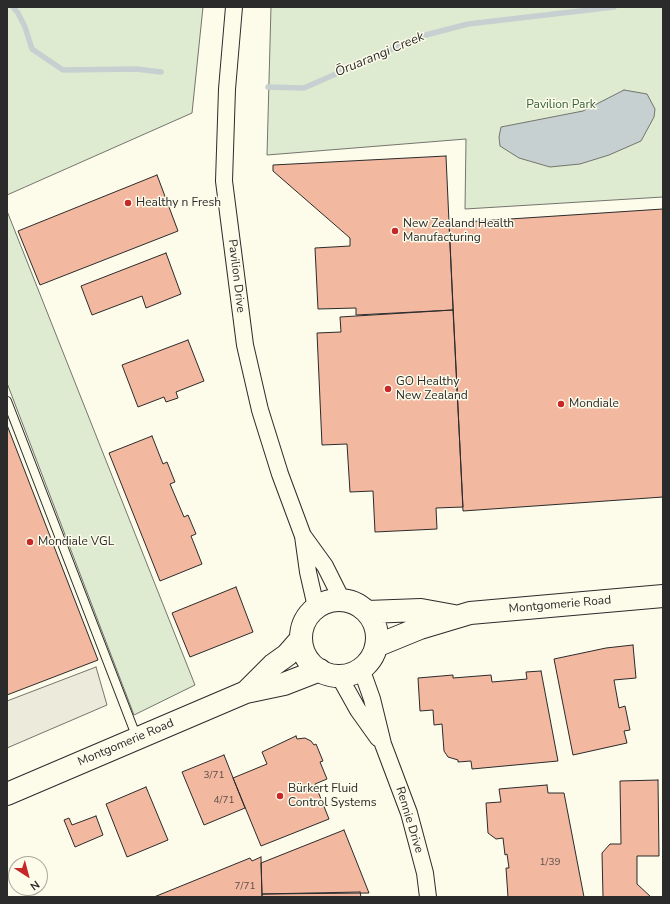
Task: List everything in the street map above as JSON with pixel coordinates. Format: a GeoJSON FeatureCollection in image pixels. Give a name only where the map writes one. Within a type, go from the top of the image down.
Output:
{"type":"FeatureCollection","features":[{"type":"Feature","properties":{"kind":"street","name":"Pavilion Drive"},"geometry":{"type":"LineString","coordinates":[[234,7],[227,89],[224,181],[245,345],[260,410],[280,474],[303,536],[308,572],[316,607]]}},
{"type":"Feature","properties":{"kind":"street","name":"Pavilion Drive"},"geometry":{"type":"LineString","coordinates":[[303,536],[325,566],[342,600]]}},
{"type":"Feature","properties":{"kind":"street","name":"Montgomerie Road"},"geometry":{"type":"LineString","coordinates":[[376,646],[420,628],[470,613],[663,596]]}},
{"type":"Feature","properties":{"kind":"street"},"geometry":{"type":"LineString","coordinates":[[342,600],[356,603],[367,612],[374,622],[377,634],[376,646],[371,658],[361,668],[354,672],[329,673],[310,662],[304,651],[301,639],[303,627],[308,616],[316,607],[328,601],[342,600]]}},
{"type":"Feature","properties":{"kind":"street","name":"Montgomerie Road"},"geometry":{"type":"LineString","coordinates":[[367,612],[421,610],[457,616]]}},
{"type":"Feature","properties":{"kind":"street","name":"Montgomerie Road"},"geometry":{"type":"LineString","coordinates":[[246,692],[273,665],[288,655],[301,639]]}},
{"type":"Feature","properties":{"kind":"street","name":"Rennie Drive"},"geometry":{"type":"LineString","coordinates":[[361,668],[372,699],[383,744],[409,813],[425,873],[428,897]]}},
{"type":"Feature","properties":{"kind":"street","name":"Montgomerie Road"},"geometry":{"type":"LineString","coordinates":[[7,794],[246,692],[329,673]]}},
{"type":"Feature","properties":{"kind":"street","name":"Rennie Drive"},"geometry":{"type":"LineString","coordinates":[[329,673],[383,744]]}},
{"type":"Feature","properties":{"kind":"lane"},"geometry":{"type":"LineString","coordinates":[[7,402],[138,738]]}},
{"type":"Feature","properties":{"kind":"green space"},"geometry":{"type":"Polygon","coordinates":[[[7,7],[203,7],[192,113],[7,195],[7,7]]]}},
{"type":"Feature","properties":{"kind":"green space","name":"Pavilion Park"},"geometry":{"type":"Polygon","coordinates":[[[271,7],[663,7],[663,197],[465,209],[466,139],[267,155],[271,7]]]}},
{"type":"Feature","properties":{"kind":"green space"},"geometry":{"type":"Polygon","coordinates":[[[7,211],[195,685],[134,715],[7,383],[7,211]]]}},
{"type":"Feature","properties":{"kind":"shaded area"},"geometry":{"type":"Polygon","coordinates":[[[624,90],[647,94],[655,109],[654,117],[641,141],[609,155],[580,164],[550,167],[519,158],[500,146],[499,137],[501,127],[583,111],[624,90]]]}},
{"type":"Feature","properties":{"kind":"shaded area"},"geometry":{"type":"Polygon","coordinates":[[[96,667],[107,705],[7,748],[7,701],[96,667]]]}},
{"type":"Feature","properties":{"kind":"building","name":"New Zealand Health Manufacturing"},"geometry":{"type":"Polygon","coordinates":[[[446,156],[453,310],[356,315],[356,308],[318,309],[315,248],[350,246],[350,238],[273,171],[273,165],[446,156]]]}},
{"type":"Feature","properties":{"kind":"building","name":"Healthy n Fresh"},"geometry":{"type":"Polygon","coordinates":[[[157,175],[178,231],[40,285],[18,231],[157,175]]]}},
{"type":"Feature","properties":{"kind":"building","name":"Mondiale"},"geometry":{"type":"Polygon","coordinates":[[[663,209],[663,497],[463,511],[449,223],[663,209]]]}},
{"type":"Feature","properties":{"kind":"building"},"geometry":{"type":"Polygon","coordinates":[[[166,253],[181,294],[146,308],[142,296],[92,315],[81,286],[166,253]]]}},
{"type":"Feature","properties":{"kind":"building","name":"GO Healthy New Zealand"},"geometry":{"type":"Polygon","coordinates":[[[453,310],[463,507],[436,508],[437,529],[375,532],[373,491],[350,492],[347,444],[322,445],[317,333],[341,332],[340,317],[453,310]]]}},
{"type":"Feature","properties":{"kind":"building"},"geometry":{"type":"Polygon","coordinates":[[[188,340],[204,381],[176,392],[178,398],[166,402],[164,397],[138,407],[122,365],[188,340]]]}},
{"type":"Feature","properties":{"kind":"building","name":"Mondiale VGL"},"geometry":{"type":"Polygon","coordinates":[[[7,425],[98,660],[7,695],[7,425]]]}},
{"type":"Feature","properties":{"kind":"building"},"geometry":{"type":"Polygon","coordinates":[[[152,436],[163,464],[167,462],[175,482],[170,484],[184,517],[188,515],[196,534],[191,536],[202,564],[160,581],[109,453],[152,436]]]}},
{"type":"Feature","properties":{"kind":"building"},"geometry":{"type":"Polygon","coordinates":[[[236,587],[253,632],[190,657],[172,613],[236,587]]]}},
{"type":"Feature","properties":{"kind":"building"},"geometry":{"type":"Polygon","coordinates":[[[633,645],[636,678],[614,680],[619,708],[625,706],[630,730],[624,731],[627,743],[573,755],[554,659],[606,648],[633,645]]]}},
{"type":"Feature","properties":{"kind":"building"},"geometry":{"type":"Polygon","coordinates":[[[541,671],[558,761],[472,769],[471,761],[458,762],[458,760],[448,757],[444,751],[442,724],[434,725],[433,710],[420,711],[418,678],[453,675],[453,678],[491,675],[492,682],[527,679],[526,672],[541,671]]]}},
{"type":"Feature","properties":{"kind":"building","name":"Bürkert Fluid Control Systems"},"geometry":{"type":"Polygon","coordinates":[[[296,736],[297,739],[305,738],[311,741],[314,745],[316,744],[323,761],[320,762],[327,779],[315,784],[329,819],[261,846],[233,778],[267,764],[262,752],[296,736]]]}},
{"type":"Feature","properties":{"kind":"building"},"geometry":{"type":"Polygon","coordinates":[[[224,755],[245,808],[204,825],[182,772],[224,755]]]}},
{"type":"Feature","properties":{"kind":"building"},"geometry":{"type":"Polygon","coordinates":[[[658,780],[659,856],[637,856],[637,884],[651,897],[603,897],[602,853],[610,844],[621,844],[620,781],[658,780]]]}},
{"type":"Feature","properties":{"kind":"building"},"geometry":{"type":"Polygon","coordinates":[[[547,785],[548,793],[564,793],[584,897],[508,897],[506,868],[509,868],[507,854],[505,855],[503,838],[496,839],[488,833],[486,803],[501,802],[499,789],[547,785]]]}},
{"type":"Feature","properties":{"kind":"building"},"geometry":{"type":"Polygon","coordinates":[[[146,787],[168,840],[127,857],[106,804],[146,787]]]}},
{"type":"Feature","properties":{"kind":"building"},"geometry":{"type":"Polygon","coordinates":[[[96,816],[103,835],[75,847],[64,820],[69,818],[72,825],[96,816]]]}},
{"type":"Feature","properties":{"kind":"building"},"geometry":{"type":"Polygon","coordinates":[[[344,830],[369,893],[262,894],[261,863],[344,830]]]}},
{"type":"Feature","properties":{"kind":"building"},"geometry":{"type":"Polygon","coordinates":[[[261,857],[262,897],[154,897],[250,858],[252,861],[261,857]]]}},
{"type":"Feature","properties":{"kind":"building"},"geometry":{"type":"Polygon","coordinates":[[[360,892],[361,897],[262,897],[262,894],[360,892]]]}},
{"type":"Feature","properties":{"kind":"waterway","name":"Ōruarangi Creek"},"geometry":{"type":"LineString","coordinates":[[13,7],[18,13],[25,27],[32,49],[63,70],[136,69],[161,72]]}},
{"type":"Feature","properties":{"kind":"waterway","name":"Ōruarangi Creek"},"geometry":{"type":"LineString","coordinates":[[268,87],[304,88],[422,36],[468,24],[614,7]]}},
{"type":"Feature","properties":{"kind":"place","name":"Healthy n Fresh"},"geometry":{"type":"Point","coordinates":[128,203]}},
{"type":"Feature","properties":{"kind":"place","name":"New Zealand Health Manufacturing"},"geometry":{"type":"Point","coordinates":[395,231]}},
{"type":"Feature","properties":{"kind":"place","name":"GO Healthy New Zealand"},"geometry":{"type":"Point","coordinates":[388,389]}},
{"type":"Feature","properties":{"kind":"place","name":"Mondiale"},"geometry":{"type":"Point","coordinates":[561,404]}},
{"type":"Feature","properties":{"kind":"place","name":"Mondiale VGL"},"geometry":{"type":"Point","coordinates":[30,542]}},
{"type":"Feature","properties":{"kind":"place","name":"Bürkert Fluid Control Systems"},"geometry":{"type":"Point","coordinates":[280,796]}}]}
